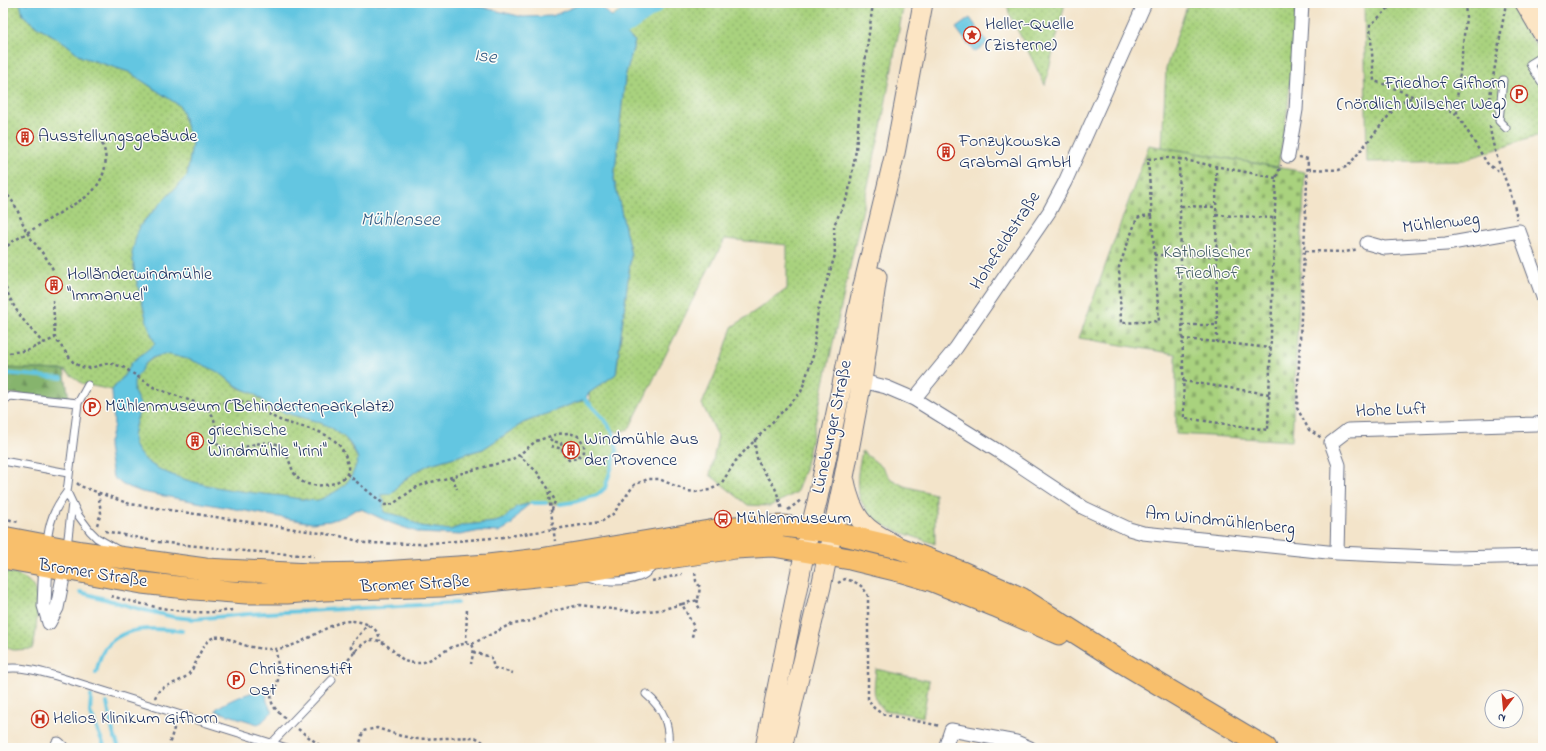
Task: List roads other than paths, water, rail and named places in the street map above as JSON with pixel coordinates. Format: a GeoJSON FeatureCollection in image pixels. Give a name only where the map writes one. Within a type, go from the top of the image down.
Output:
{"type":"FeatureCollection","features":[{"type":"Feature","properties":{"kind":"main road","name":"Bromer Straße"},"geometry":{"type":"LineString","coordinates":[[3,537],[134,560],[205,569],[310,574],[367,573],[440,569],[532,560],[650,541],[672,536],[733,527],[775,523],[832,532],[899,548],[956,569],[1021,598],[1120,661]]}},
{"type":"Feature","properties":{"kind":"main road","name":"Bromer Straße"},"geometry":{"type":"LineString","coordinates":[[3,558],[55,568],[195,589],[246,593],[287,593],[324,590],[441,586],[562,576],[735,548],[773,546],[827,554],[899,571],[933,581],[995,606],[1120,661]]}},
{"type":"Feature","properties":{"kind":"main road"},"geometry":{"type":"LineString","coordinates":[[1120,661],[1266,748]]}},
{"type":"Feature","properties":{"kind":"street","name":"Hohefeldstraße"},"geometry":{"type":"LineString","coordinates":[[914,399],[956,348],[1049,212],[1068,176],[1145,3]]}},
{"type":"Feature","properties":{"kind":"street"},"geometry":{"type":"LineString","coordinates":[[1288,156],[1296,110],[1302,3]]}},
{"type":"Feature","properties":{"kind":"street"},"geometry":{"type":"LineString","coordinates":[[1525,3],[1540,23]]}},
{"type":"Feature","properties":{"kind":"street","name":"Lüneburger Straße"},"geometry":{"type":"LineString","coordinates":[[782,748],[828,582],[827,554],[844,478],[862,381],[915,4]]}},
{"type":"Feature","properties":{"kind":"street","name":"Lüneburger Straße"},"geometry":{"type":"LineString","coordinates":[[765,748],[805,550],[811,529],[863,286],[895,153]]}},
{"type":"Feature","properties":{"kind":"street","name":"Mühlenweg"},"geometry":{"type":"LineString","coordinates":[[1367,243],[1385,248],[1446,244],[1520,231],[1543,297]]}},
{"type":"Feature","properties":{"kind":"street","name":"Am Windmühlenberg"},"geometry":{"type":"LineString","coordinates":[[862,381],[886,387],[914,399],[998,451],[1084,508],[1129,529],[1143,533],[1337,553],[1454,558],[1543,556]]}},
{"type":"Feature","properties":{"kind":"street","name":"Hohe Luft"},"geometry":{"type":"LineString","coordinates":[[1337,553],[1339,465],[1331,443],[1348,430],[1543,423]]}},
{"type":"Feature","properties":{"kind":"street"},"geometry":{"type":"LineString","coordinates":[[844,478],[851,504],[858,516],[868,528],[899,548]]}},
{"type":"Feature","properties":{"kind":"street"},"geometry":{"type":"LineString","coordinates":[[46,545],[55,568]]}},
{"type":"Feature","properties":{"kind":"street"},"geometry":{"type":"LineString","coordinates":[[55,568],[67,549]]}},
{"type":"Feature","properties":{"kind":"street"},"geometry":{"type":"LineString","coordinates":[[945,748],[951,730],[1016,742],[1030,748]]}},
{"type":"Feature","properties":{"kind":"lane"},"geometry":{"type":"LineString","coordinates":[[1543,56],[1530,64],[1543,84]]}},
{"type":"Feature","properties":{"kind":"lane"},"geometry":{"type":"LineString","coordinates":[[1503,80],[1498,114],[1499,121],[1506,128]]}},
{"type":"Feature","properties":{"kind":"lane"},"geometry":{"type":"LineString","coordinates":[[88,385],[78,403],[68,472],[67,492],[78,515],[97,538],[134,560]]}},
{"type":"Feature","properties":{"kind":"lane"},"geometry":{"type":"LineString","coordinates":[[3,401],[10,396],[78,403]]}},
{"type":"Feature","properties":{"kind":"lane"},"geometry":{"type":"LineString","coordinates":[[3,461],[68,472]]}},
{"type":"Feature","properties":{"kind":"lane"},"geometry":{"type":"LineString","coordinates":[[46,545],[48,530],[56,506],[67,492]]}},
{"type":"Feature","properties":{"kind":"lane"},"geometry":{"type":"LineString","coordinates":[[67,549],[72,503]]}},
{"type":"Feature","properties":{"kind":"lane"},"geometry":{"type":"LineString","coordinates":[[672,536],[691,525]]}},
{"type":"Feature","properties":{"kind":"lane"},"geometry":{"type":"LineString","coordinates":[[3,668],[43,672],[286,748]]}},
{"type":"Feature","properties":{"kind":"lane"},"geometry":{"type":"LineString","coordinates":[[271,744],[290,722],[332,680]]}},
{"type":"Feature","properties":{"kind":"lane"},"geometry":{"type":"LineString","coordinates":[[646,694],[656,702],[664,716],[669,732],[668,748]]}},
{"type":"Feature","properties":{"kind":"water","name":"Mühlensee"},"geometry":{"type":"Polygon","coordinates":[[[20,3],[464,3],[523,17],[552,16],[583,3],[598,3],[612,17],[617,28],[635,41],[625,77],[614,179],[631,255],[616,374],[589,393],[585,399],[523,423],[483,449],[430,464],[415,472],[401,483],[391,494],[380,495],[385,502],[383,506],[384,512],[404,517],[420,526],[450,530],[464,525],[495,522],[504,519],[516,507],[531,503],[521,511],[511,525],[499,532],[480,531],[460,535],[420,533],[391,523],[361,509],[355,510],[345,516],[330,521],[312,523],[142,492],[123,485],[113,477],[108,446],[114,425],[112,390],[124,376],[132,362],[155,344],[147,322],[135,274],[132,253],[137,233],[142,223],[187,176],[192,144],[180,106],[129,72],[82,57],[65,43],[32,23],[23,15],[20,3]],[[164,354],[152,358],[145,364],[134,381],[134,392],[141,406],[134,430],[133,440],[143,458],[158,468],[177,477],[200,484],[301,499],[318,500],[335,492],[348,481],[354,471],[358,459],[353,448],[343,436],[325,425],[275,409],[253,393],[244,390],[210,368],[172,355],[164,354]]]}},
{"type":"Feature","properties":{"kind":"water","name":"Heller-Quelle (Zisterne)"},"geometry":{"type":"Polygon","coordinates":[[[970,18],[988,43],[974,52],[956,28],[970,18]]]}},
{"type":"Feature","properties":{"kind":"water"},"geometry":{"type":"Polygon","coordinates":[[[268,688],[267,701],[273,711],[258,724],[216,711],[216,709],[221,705],[234,699],[268,688]]]}},
{"type":"Feature","properties":{"kind":"waterway","name":"Ise"},"geometry":{"type":"LineString","coordinates":[[591,43],[617,28],[653,3]]}},
{"type":"Feature","properties":{"kind":"waterway"},"geometry":{"type":"LineString","coordinates":[[3,373],[62,378]]}},
{"type":"Feature","properties":{"kind":"waterway"},"geometry":{"type":"LineString","coordinates":[[560,504],[574,502],[597,495],[605,488],[617,450],[613,432],[604,419],[585,399]]}},
{"type":"Feature","properties":{"kind":"waterway"},"geometry":{"type":"LineString","coordinates":[[531,503],[546,503]]}},
{"type":"Feature","properties":{"kind":"waterway"},"geometry":{"type":"LineString","coordinates":[[80,592],[140,609],[174,617],[194,619],[248,614],[457,603]]}},
{"type":"Feature","properties":{"kind":"waterway"},"geometry":{"type":"LineString","coordinates":[[96,673],[103,652],[118,636],[128,632],[149,629],[182,631]]}},
{"type":"Feature","properties":{"kind":"waterway"},"geometry":{"type":"LineString","coordinates":[[91,696],[90,712],[105,748]]}},
{"type":"Feature","properties":{"kind":"waterway"},"geometry":{"type":"LineString","coordinates":[[107,703],[113,732],[119,748]]}},
{"type":"Feature","properties":{"kind":"place","name":"Heller-Quelle (Zisterne)"},"geometry":{"type":"Point","coordinates":[972,35]}},
{"type":"Feature","properties":{"kind":"place","name":"Friedhof Gifhorn (nördlich Wilscher Weg)"},"geometry":{"type":"Point","coordinates":[1519,94]}},
{"type":"Feature","properties":{"kind":"place","name":"Ausstellungsgebäude"},"geometry":{"type":"Point","coordinates":[25,137]}},
{"type":"Feature","properties":{"kind":"place","name":"Fonzykowska Grabmal GmbH"},"geometry":{"type":"Point","coordinates":[946,152]}},
{"type":"Feature","properties":{"kind":"place","name":"Holländerwindmühle \"Immanuel\""},"geometry":{"type":"Point","coordinates":[54,285]}},
{"type":"Feature","properties":{"kind":"place","name":"Mühlenmuseum (Behindertenparkplatz)"},"geometry":{"type":"Point","coordinates":[92,407]}},
{"type":"Feature","properties":{"kind":"place","name":"griechische Windmühle \"Irini\""},"geometry":{"type":"Point","coordinates":[195,441]}},
{"type":"Feature","properties":{"kind":"place","name":"Windmühle aus der Provence"},"geometry":{"type":"Point","coordinates":[571,450]}},
{"type":"Feature","properties":{"kind":"place","name":"Mühlenmuseum"},"geometry":{"type":"Point","coordinates":[723,519]}},
{"type":"Feature","properties":{"kind":"place","name":"Christinenstift Ost"},"geometry":{"type":"Point","coordinates":[236,680]}},
{"type":"Feature","properties":{"kind":"place","name":"Helios Klinikum Gifhorn"},"geometry":{"type":"Point","coordinates":[40,719]}},
{"type":"Feature","properties":{"kind":"park label","name":"Katholischer Friedhof"},"geometry":{"type":"Point","coordinates":[1207,263]}}]}
